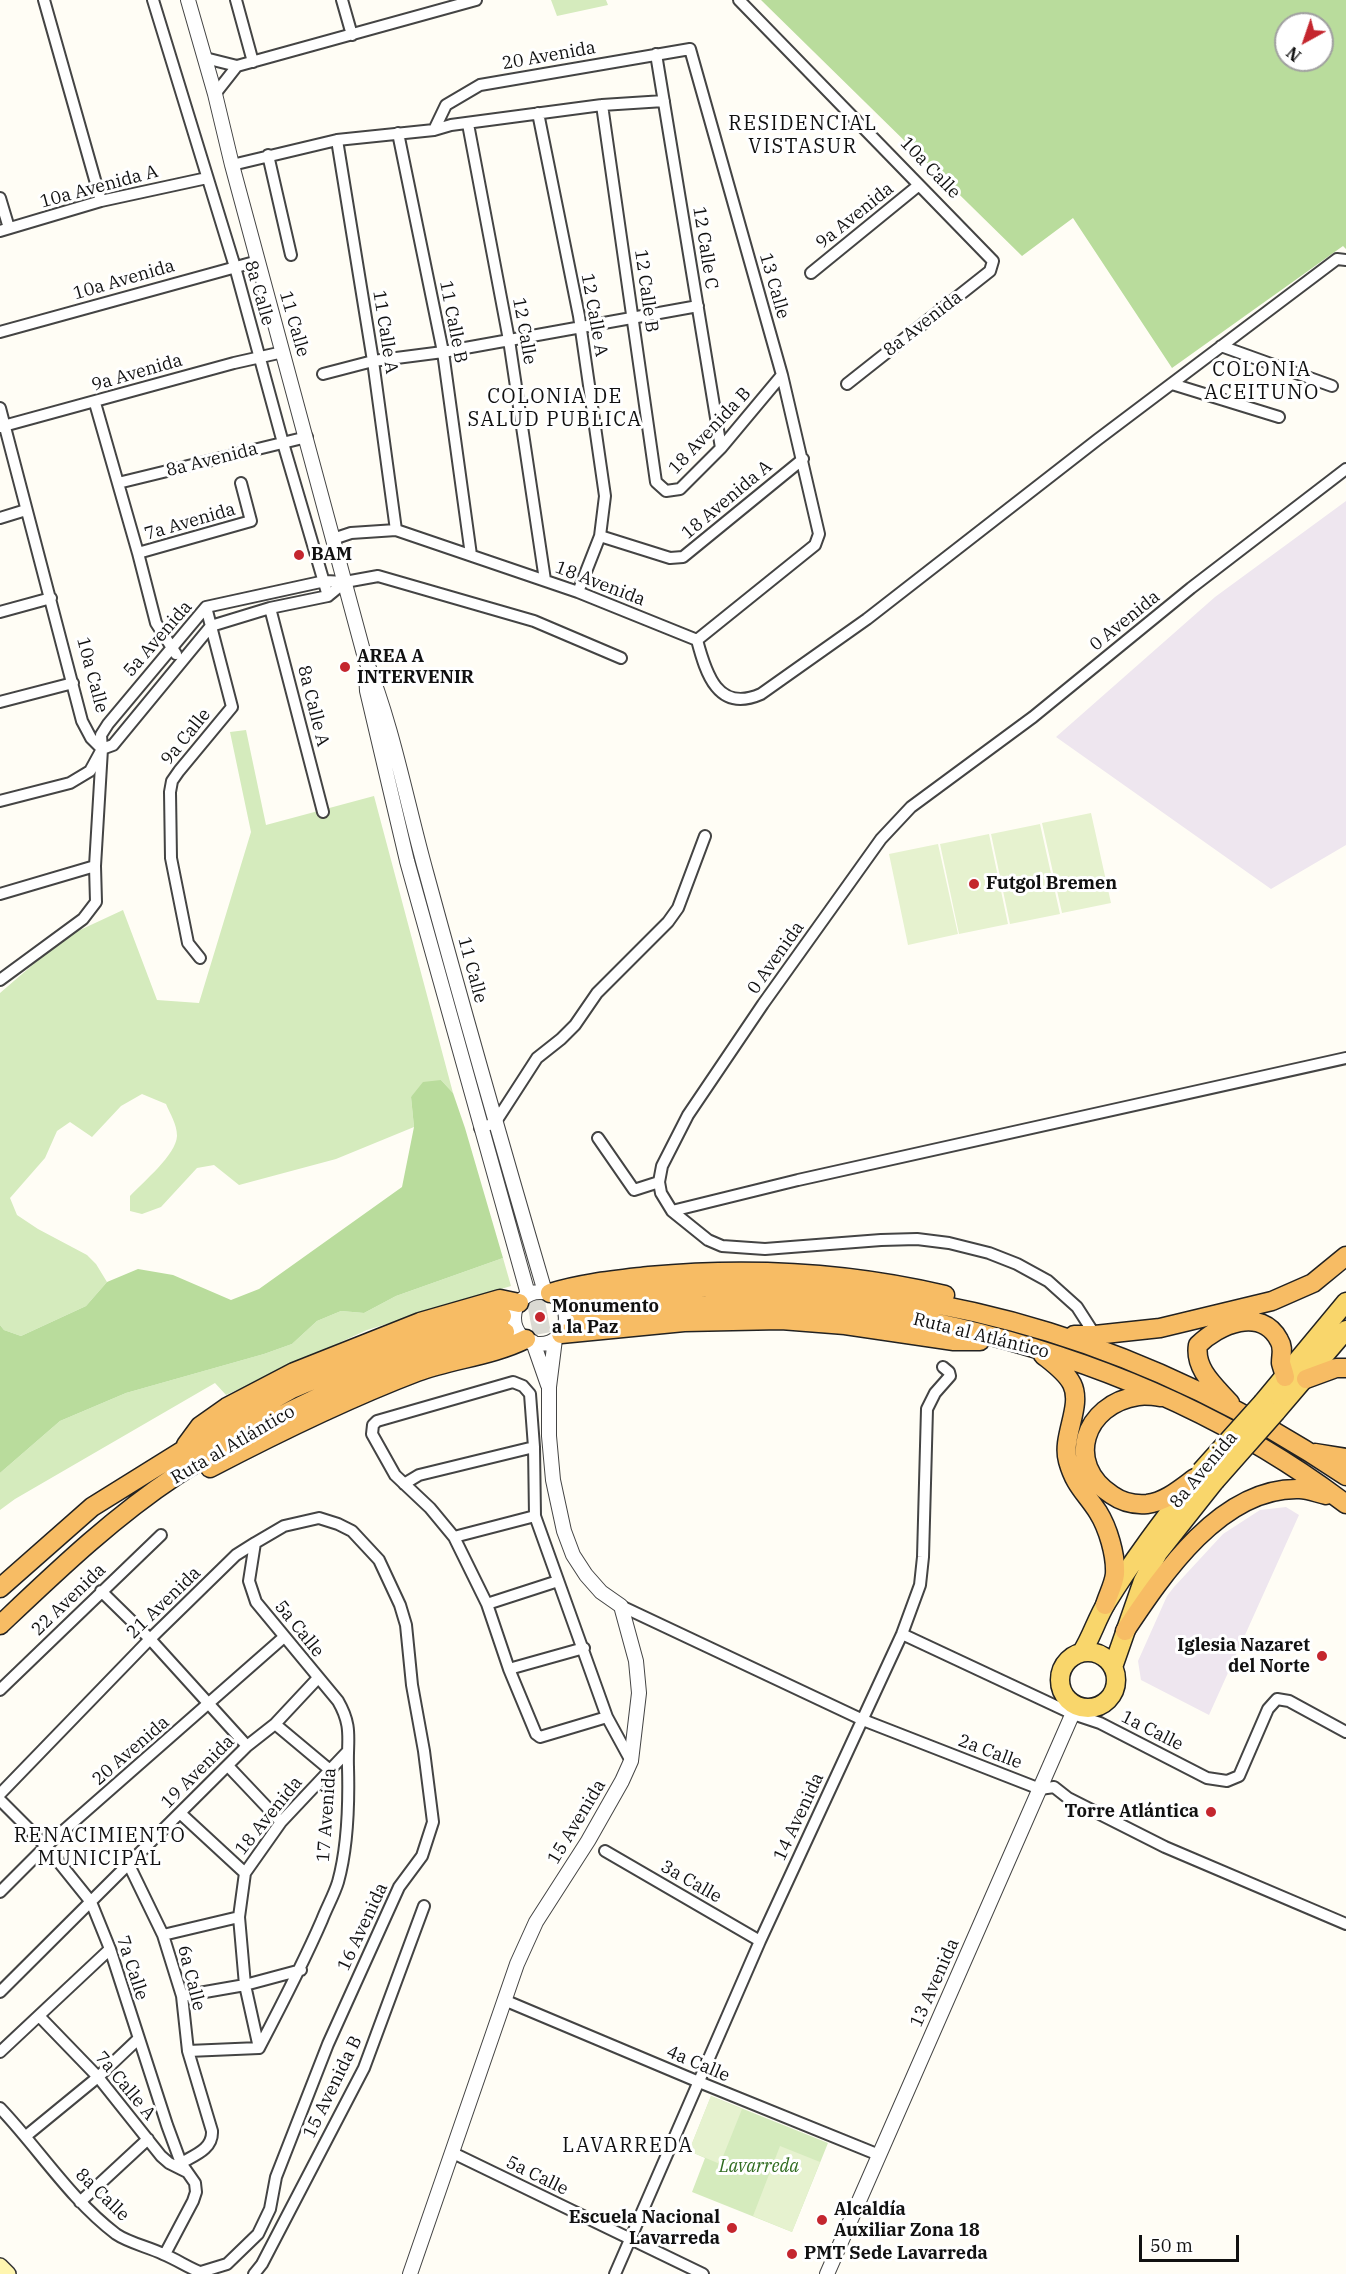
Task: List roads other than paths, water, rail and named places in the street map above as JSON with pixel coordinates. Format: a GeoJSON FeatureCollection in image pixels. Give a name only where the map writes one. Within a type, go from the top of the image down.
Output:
{"type":"FeatureCollection","features":[{"type":"Feature","properties":{"kind":"highway"},"geometry":{"type":"LineString","coordinates":[[1038,1328],[1078,1335],[1095,1335],[1160,1328],[1272,1301],[1314,1283],[1346,1256]]}},
{"type":"Feature","properties":{"kind":"highway"},"geometry":{"type":"LineString","coordinates":[[547,1293],[574,1286],[668,1275],[776,1272],[859,1278],[907,1286],[947,1296],[991,1315]]}},
{"type":"Feature","properties":{"kind":"highway","name":"Ruta al Atlántico"},"geometry":{"type":"LineString","coordinates":[[1343,1501],[1220,1423],[1134,1382],[1035,1348],[926,1320],[872,1311],[742,1304],[578,1310],[672,1290],[765,1287],[853,1292],[991,1315],[1038,1328],[1128,1359],[1177,1380],[1235,1408],[1346,1476]]}},
{"type":"Feature","properties":{"kind":"highway"},"geometry":{"type":"LineString","coordinates":[[182,1451],[200,1426],[227,1407],[294,1372],[420,1322],[500,1299],[524,1299]]}},
{"type":"Feature","properties":{"kind":"highway"},"geometry":{"type":"LineString","coordinates":[[558,1337],[684,1322],[781,1320],[845,1325],[954,1341],[1013,1342]]}},
{"type":"Feature","properties":{"kind":"highway"},"geometry":{"type":"LineString","coordinates":[[1235,1408],[1204,1373],[1198,1362],[1198,1345],[1211,1333],[1232,1323],[1262,1324],[1272,1330],[1280,1340],[1283,1351],[1281,1363],[1285,1377]]}},
{"type":"Feature","properties":{"kind":"highway","name":"Ruta al Atlántico"},"geometry":{"type":"LineString","coordinates":[[0,1588],[92,1507],[182,1451],[292,1389],[418,1338],[503,1324],[376,1372],[293,1410],[177,1475],[84,1546],[0,1625]]}},
{"type":"Feature","properties":{"kind":"highway"},"geometry":{"type":"LineString","coordinates":[[177,1475],[199,1474],[296,1425],[419,1372],[529,1340]]}},
{"type":"Feature","properties":{"kind":"highway"},"geometry":{"type":"LineString","coordinates":[[1035,1348],[1069,1379],[1075,1391],[1066,1445],[1067,1457],[1073,1479],[1099,1514],[1111,1543],[1115,1574],[1105,1605]]}},
{"type":"Feature","properties":{"kind":"highway"},"geometry":{"type":"LineString","coordinates":[[1306,1379],[1336,1368],[1346,1368]]}},
{"type":"Feature","properties":{"kind":"highway"},"geometry":{"type":"LineString","coordinates":[[1167,1397],[1138,1396],[1119,1402],[1097,1417],[1090,1427],[1085,1444],[1086,1466],[1102,1488],[1118,1499],[1134,1504],[1148,1504],[1166,1498],[1204,1477]]}},
{"type":"Feature","properties":{"kind":"highway"},"geometry":{"type":"LineString","coordinates":[[1302,1450],[1346,1458]]}},
{"type":"Feature","properties":{"kind":"highway"},"geometry":{"type":"LineString","coordinates":[[1125,1631],[1146,1599],[1179,1558],[1218,1519],[1241,1503],[1272,1492],[1300,1489],[1343,1501]]}},
{"type":"Feature","properties":{"kind":"main road","name":"8a Avenida"},"geometry":{"type":"LineString","coordinates":[[1270,1407],[1285,1377],[1346,1302]]}},
{"type":"Feature","properties":{"kind":"main road","name":"8a Avenida"},"geometry":{"type":"LineString","coordinates":[[1082,1652],[1105,1605],[1149,1538],[1270,1407],[1306,1379],[1346,1330]]}},
{"type":"Feature","properties":{"kind":"main road","name":"8a Avenida"},"geometry":{"type":"LineString","coordinates":[[1113,1667],[1143,1581],[1204,1477]]}},
{"type":"Feature","properties":{"kind":"main road"},"geometry":{"type":"LineString","coordinates":[[1082,1652],[1099,1654],[1113,1667],[1116,1684],[1108,1699],[1094,1708],[1074,1710],[1063,1694],[1059,1677],[1066,1661],[1082,1652]]}},
{"type":"Feature","properties":{"kind":"street"},"geometry":{"type":"LineString","coordinates":[[44,0],[101,201]]}},
{"type":"Feature","properties":{"kind":"street","name":"8a Calle"},"geometry":{"type":"LineString","coordinates":[[153,0],[235,267],[328,596]]}},
{"type":"Feature","properties":{"kind":"street","name":"11 Calle"},"geometry":{"type":"LineString","coordinates":[[188,0],[365,658],[389,729],[413,827],[495,1123],[547,1293]]}},
{"type":"Feature","properties":{"kind":"street"},"geometry":{"type":"LineString","coordinates":[[236,0],[253,62]]}},
{"type":"Feature","properties":{"kind":"street"},"geometry":{"type":"LineString","coordinates":[[342,0],[352,35]]}},
{"type":"Feature","properties":{"kind":"street"},"geometry":{"type":"LineString","coordinates":[[205,58],[237,66],[476,0]]}},
{"type":"Feature","properties":{"kind":"street","name":"10a Calle"},"geometry":{"type":"LineString","coordinates":[[739,0],[993,261]]}},
{"type":"Feature","properties":{"kind":"street","name":"20 Avenida"},"geometry":{"type":"LineString","coordinates":[[434,130],[446,105],[480,85],[690,49]]}},
{"type":"Feature","properties":{"kind":"street","name":"13 Calle"},"geometry":{"type":"LineString","coordinates":[[690,49],[782,375],[819,534],[815,545],[697,640]]}},
{"type":"Feature","properties":{"kind":"street","name":"12 Calle C"},"geometry":{"type":"LineString","coordinates":[[656,54],[721,448]]}},
{"type":"Feature","properties":{"kind":"street"},"geometry":{"type":"LineString","coordinates":[[215,94],[237,66]]}},
{"type":"Feature","properties":{"kind":"street"},"geometry":{"type":"LineString","coordinates":[[232,165],[337,140],[434,130],[451,125],[602,105],[664,101]]}},
{"type":"Feature","properties":{"kind":"street","name":"12 Calle B"},"geometry":{"type":"LineString","coordinates":[[602,105],[657,482]]}},
{"type":"Feature","properties":{"kind":"street","name":"12 Calle A"},"geometry":{"type":"LineString","coordinates":[[538,113],[580,328],[605,496],[600,536],[578,592]]}},
{"type":"Feature","properties":{"kind":"street","name":"12 Calle"},"geometry":{"type":"LineString","coordinates":[[468,124],[509,340],[545,580]]}},
{"type":"Feature","properties":{"kind":"street","name":"11 Calle B"},"geometry":{"type":"LineString","coordinates":[[398,133],[443,351],[471,555]]}},
{"type":"Feature","properties":{"kind":"street","name":"11 Calle A"},"geometry":{"type":"LineString","coordinates":[[337,140],[373,361],[396,530]]}},
{"type":"Feature","properties":{"kind":"street"},"geometry":{"type":"LineString","coordinates":[[268,155],[291,255]]}},
{"type":"Feature","properties":{"kind":"street","name":"10a Avenida A"},"geometry":{"type":"LineString","coordinates":[[4,230],[101,201],[207,178]]}},
{"type":"Feature","properties":{"kind":"street","name":"9a Avenida"},"geometry":{"type":"LineString","coordinates":[[811,273],[919,184]]}},
{"type":"Feature","properties":{"kind":"street"},"geometry":{"type":"LineString","coordinates":[[0,198],[4,230]]}},
{"type":"Feature","properties":{"kind":"street"},"geometry":{"type":"LineString","coordinates":[[697,640],[705,670],[714,685],[729,697],[745,701],[761,694],[867,619],[1337,259],[1346,260]]}},
{"type":"Feature","properties":{"kind":"street","name":"10a Avenida"},"geometry":{"type":"LineString","coordinates":[[0,332],[258,261]]}},
{"type":"Feature","properties":{"kind":"street","name":"8a Avenida"},"geometry":{"type":"LineString","coordinates":[[847,384],[990,271],[993,261]]}},
{"type":"Feature","properties":{"kind":"street"},"geometry":{"type":"LineString","coordinates":[[323,374],[373,361],[634,319],[698,306]]}},
{"type":"Feature","properties":{"kind":"street"},"geometry":{"type":"LineString","coordinates":[[1221,346],[1332,386]]}},
{"type":"Feature","properties":{"kind":"street","name":"9a Avenida"},"geometry":{"type":"LineString","coordinates":[[3,427],[283,352]]}},
{"type":"Feature","properties":{"kind":"street","name":"18 Avenida B"},"geometry":{"type":"LineString","coordinates":[[657,482],[666,491],[680,489],[721,448],[782,375]]}},
{"type":"Feature","properties":{"kind":"street"},"geometry":{"type":"LineString","coordinates":[[1172,384],[1279,417]]}},
{"type":"Feature","properties":{"kind":"street"},"geometry":{"type":"LineString","coordinates":[[95,403],[156,623],[171,649],[183,660]]}},
{"type":"Feature","properties":{"kind":"street","name":"10a Calle"},"geometry":{"type":"LineString","coordinates":[[0,408],[3,427],[74,683],[82,721],[91,738],[102,749]]}},
{"type":"Feature","properties":{"kind":"street","name":"8a Avenida"},"geometry":{"type":"LineString","coordinates":[[118,483],[307,437]]}},
{"type":"Feature","properties":{"kind":"street","name":"18 Avenida A"},"geometry":{"type":"LineString","coordinates":[[600,536],[670,558],[683,557],[803,459]]}},
{"type":"Feature","properties":{"kind":"street","name":"0 Avenida"},"geometry":{"type":"LineString","coordinates":[[659,1182],[662,1166],[688,1116],[763,1004],[881,839],[896,822],[911,807],[1033,717],[1191,588],[1346,469]]}},
{"type":"Feature","properties":{"kind":"street","name":"7a Avenida"},"geometry":{"type":"LineString","coordinates":[[138,554],[251,521],[241,483]]}},
{"type":"Feature","properties":{"kind":"street"},"geometry":{"type":"LineString","coordinates":[[0,518],[26,510]]}},
{"type":"Feature","properties":{"kind":"street","name":"18 Avenida"},"geometry":{"type":"LineString","coordinates":[[333,539],[351,533],[396,530],[578,592],[697,640]]}},
{"type":"Feature","properties":{"kind":"street","name":"5a Avenida"},"geometry":{"type":"LineString","coordinates":[[0,801],[69,783],[90,771],[102,749],[101,735],[108,724],[206,607],[325,581],[345,582],[378,576],[534,621],[621,658]]}},
{"type":"Feature","properties":{"kind":"street","name":"5a Avenida"},"geometry":{"type":"LineString","coordinates":[[102,749],[113,745],[211,626],[270,608],[328,596],[345,582]]}},
{"type":"Feature","properties":{"kind":"street"},"geometry":{"type":"LineString","coordinates":[[0,612],[51,598]]}},
{"type":"Feature","properties":{"kind":"street","name":"9a Calle"},"geometry":{"type":"LineString","coordinates":[[200,958],[188,943],[179,908],[171,858],[170,792],[172,781],[179,771],[232,707],[206,607]]}},
{"type":"Feature","properties":{"kind":"street","name":"8a Calle A"},"geometry":{"type":"LineString","coordinates":[[270,608],[323,812]]}},
{"type":"Feature","properties":{"kind":"street","name":"11 Calle"},"geometry":{"type":"LineString","coordinates":[[365,658],[367,691],[407,861],[524,1299]]}},
{"type":"Feature","properties":{"kind":"street"},"geometry":{"type":"LineString","coordinates":[[0,702],[74,683]]}},
{"type":"Feature","properties":{"kind":"street"},"geometry":{"type":"LineString","coordinates":[[0,980],[83,919],[96,902],[95,866],[102,749]]}},
{"type":"Feature","properties":{"kind":"street"},"geometry":{"type":"LineString","coordinates":[[480,1128],[495,1123],[537,1058],[568,1032],[597,993],[668,922],[678,908],[705,836]]}},
{"type":"Feature","properties":{"kind":"street"},"geometry":{"type":"LineString","coordinates":[[0,894],[95,866]]}},
{"type":"Feature","properties":{"kind":"street"},"geometry":{"type":"LineString","coordinates":[[672,1211],[798,1180],[1346,1058]]}},
{"type":"Feature","properties":{"kind":"street"},"geometry":{"type":"LineString","coordinates":[[598,1138],[634,1190],[659,1182],[661,1193],[672,1211],[708,1240],[731,1247],[765,1249],[881,1239],[917,1239],[989,1252],[1048,1281],[1077,1307],[1095,1335]]}},
{"type":"Feature","properties":{"kind":"street"},"geometry":{"type":"LineString","coordinates":[[549,1387],[529,1340],[516,1326],[515,1310],[524,1299],[547,1293],[562,1303],[567,1319],[558,1337],[549,1387],[549,1436],[553,1480],[564,1532],[573,1555],[586,1575],[602,1592],[621,1606]]}},
{"type":"Feature","properties":{"kind":"street"},"geometry":{"type":"LineString","coordinates":[[529,1340],[548,1343],[558,1337]]}},
{"type":"Feature","properties":{"kind":"street","name":"14 Avenida"},"geometry":{"type":"LineString","coordinates":[[615,2274],[760,1941],[902,1634],[920,1585],[923,1557],[927,1409],[935,1393],[950,1376],[950,1372],[943,1366]]}},
{"type":"Feature","properties":{"kind":"street"},"geometry":{"type":"LineString","coordinates":[[607,1717],[537,1736],[509,1669],[487,1604],[454,1537],[430,1508],[395,1475],[372,1434],[373,1425],[382,1418],[513,1382],[523,1386],[530,1394],[535,1516],[607,1717],[631,1761]]}},
{"type":"Feature","properties":{"kind":"street"},"geometry":{"type":"LineString","coordinates":[[404,1484],[418,1475],[549,1436]]}},
{"type":"Feature","properties":{"kind":"street"},"geometry":{"type":"LineString","coordinates":[[454,1537],[535,1516]]}},
{"type":"Feature","properties":{"kind":"street","name":"21 Avenida"},"geometry":{"type":"LineString","coordinates":[[0,1794],[150,1639],[236,1555],[255,1543],[284,1526],[319,1518],[352,1531],[379,1560]]}},
{"type":"Feature","properties":{"kind":"street","name":"22 Avenida"},"geometry":{"type":"LineString","coordinates":[[0,1690],[161,1535]]}},
{"type":"Feature","properties":{"kind":"street","name":"5a Calle"},"geometry":{"type":"LineString","coordinates":[[255,1543],[249,1581],[256,1602],[338,1701],[350,1728]]}},
{"type":"Feature","properties":{"kind":"street","name":"16 Avenida"},"geometry":{"type":"LineString","coordinates":[[199,2273],[227,2264],[258,2234],[270,2209],[276,2176],[328,2044],[399,1887],[422,1856],[433,1822],[424,1751],[412,1685],[406,1625],[400,1605],[379,1560]]}},
{"type":"Feature","properties":{"kind":"street"},"geometry":{"type":"LineString","coordinates":[[487,1604],[558,1581]]}},
{"type":"Feature","properties":{"kind":"street"},"geometry":{"type":"LineString","coordinates":[[101,1591],[150,1639],[247,1746]]}},
{"type":"Feature","properties":{"kind":"street","name":"2a Calle"},"geometry":{"type":"LineString","coordinates":[[621,1606],[863,1720],[1040,1789],[1054,1787],[1068,1798],[1165,1847],[1346,1924]]}},
{"type":"Feature","properties":{"kind":"street","name":"15 Avenida"},"geometry":{"type":"LineString","coordinates":[[410,2274],[504,2000],[536,1922],[588,1841],[622,1782],[631,1761],[639,1693],[636,1661],[621,1606]]}},
{"type":"Feature","properties":{"kind":"street","name":"1a Calle"},"geometry":{"type":"LineString","coordinates":[[902,1634],[1074,1710],[1207,1778],[1227,1781],[1239,1776],[1268,1709],[1277,1699],[1289,1701],[1346,1732]]}},
{"type":"Feature","properties":{"kind":"street","name":"20 Avenida"},"geometry":{"type":"LineString","coordinates":[[0,1892],[46,1846],[285,1637]]}},
{"type":"Feature","properties":{"kind":"street"},"geometry":{"type":"LineString","coordinates":[[509,1669],[584,1648]]}},
{"type":"Feature","properties":{"kind":"street","name":"19 Avenida"},"geometry":{"type":"LineString","coordinates":[[0,1992],[247,1746],[275,1724],[318,1678]]}},
{"type":"Feature","properties":{"kind":"street","name":"13 Avenida"},"geometry":{"type":"LineString","coordinates":[[827,2274],[1074,1710]]}},
{"type":"Feature","properties":{"kind":"street"},"geometry":{"type":"LineString","coordinates":[[275,1724],[330,1770]]}},
{"type":"Feature","properties":{"kind":"street","name":"17 Avenida"},"geometry":{"type":"LineString","coordinates":[[259,2048],[301,1970],[338,1881],[349,1794],[350,1728]]}},
{"type":"Feature","properties":{"kind":"street","name":"18 Avenida"},"geometry":{"type":"LineString","coordinates":[[239,1917],[245,1873],[281,1822],[348,1751]]}},
{"type":"Feature","properties":{"kind":"street"},"geometry":{"type":"LineString","coordinates":[[228,1766],[281,1822]]}},
{"type":"Feature","properties":{"kind":"street","name":"7a Calle"},"geometry":{"type":"LineString","coordinates":[[0,1800],[46,1846],[91,1902],[110,1950],[138,2039],[184,2168]]}},
{"type":"Feature","properties":{"kind":"street"},"geometry":{"type":"LineString","coordinates":[[180,1813],[245,1873]]}},
{"type":"Feature","properties":{"kind":"street","name":"3a Calle"},"geometry":{"type":"LineString","coordinates":[[605,1851],[760,1941]]}},
{"type":"Feature","properties":{"kind":"street","name":"6a Calle"},"geometry":{"type":"LineString","coordinates":[[129,1865],[163,1935],[182,1996],[188,2051],[212,2131],[212,2140],[207,2147],[184,2168]]}},
{"type":"Feature","properties":{"kind":"street","name":"15 Avenida B"},"geometry":{"type":"LineString","coordinates":[[254,2274],[364,2068],[424,1906]]}},
{"type":"Feature","properties":{"kind":"street"},"geometry":{"type":"LineString","coordinates":[[163,1935],[239,1917],[245,1985],[259,2048],[188,2051]]}},
{"type":"Feature","properties":{"kind":"street"},"geometry":{"type":"LineString","coordinates":[[0,2052],[110,1950]]}},
{"type":"Feature","properties":{"kind":"street"},"geometry":{"type":"LineString","coordinates":[[182,1996],[245,1985],[301,1970]]}},
{"type":"Feature","properties":{"kind":"street","name":"4a Calle"},"geometry":{"type":"LineString","coordinates":[[504,2000],[879,2155]]}},
{"type":"Feature","properties":{"kind":"street","name":"7a Calle A"},"geometry":{"type":"LineString","coordinates":[[40,2017],[98,2077],[169,2163],[184,2168]]}},
{"type":"Feature","properties":{"kind":"street"},"geometry":{"type":"LineString","coordinates":[[27,2136],[98,2077],[138,2039]]}},
{"type":"Feature","properties":{"kind":"street","name":"8a Calle"},"geometry":{"type":"LineString","coordinates":[[0,2108],[27,2136],[80,2202],[118,2235],[165,2254],[199,2273]]}},
{"type":"Feature","properties":{"kind":"street"},"geometry":{"type":"LineString","coordinates":[[80,2202],[148,2139]]}},
{"type":"Feature","properties":{"kind":"street","name":"5a Calle"},"geometry":{"type":"LineString","coordinates":[[453,2153],[703,2274]]}},
{"type":"Feature","properties":{"kind":"street"},"geometry":{"type":"LineString","coordinates":[[165,2254],[196,2192],[195,2183],[184,2168]]}},
{"type":"Feature","properties":{"kind":"tunnel"},"geometry":{"type":"LineString","coordinates":[[502,1316],[576,1302]]}},
{"type":"Feature","properties":{"kind":"tunnel"},"geometry":{"type":"LineString","coordinates":[[505,1332],[580,1317]]}},
{"type":"Feature","properties":{"kind":"place","name":"BAM"},"geometry":{"type":"Point","coordinates":[299,555]}},
{"type":"Feature","properties":{"kind":"place","name":"AREA A INTERVENIR"},"geometry":{"type":"Point","coordinates":[345,667]}},
{"type":"Feature","properties":{"kind":"place","name":"Futgol Bremen"},"geometry":{"type":"Point","coordinates":[974,884]}},
{"type":"Feature","properties":{"kind":"place","name":"Monumento a la Paz"},"geometry":{"type":"Point","coordinates":[540,1317]}},
{"type":"Feature","properties":{"kind":"place","name":"Iglesia Nazaret del Norte"},"geometry":{"type":"Point","coordinates":[1322,1656]}},
{"type":"Feature","properties":{"kind":"place","name":"Torre Atlántica"},"geometry":{"type":"Point","coordinates":[1211,1812]}},
{"type":"Feature","properties":{"kind":"place","name":"Alcaldía Auxiliar Zona 18"},"geometry":{"type":"Point","coordinates":[822,2220]}},
{"type":"Feature","properties":{"kind":"place","name":"Escuela Nacional Lavarreda"},"geometry":{"type":"Point","coordinates":[732,2228]}},
{"type":"Feature","properties":{"kind":"place","name":"PMT Sede Lavarreda"},"geometry":{"type":"Point","coordinates":[792,2254]}},
{"type":"Feature","properties":{"kind":"district","name":"RESIDENCIAL VISTASUR"},"geometry":{"type":"Point","coordinates":[803,136]}},
{"type":"Feature","properties":{"kind":"district","name":"COLONIA ACEITUNO"},"geometry":{"type":"Point","coordinates":[1262,382]}},
{"type":"Feature","properties":{"kind":"district","name":"COLONIA DE SALUD PUBLICA"},"geometry":{"type":"Point","coordinates":[555,408]}},
{"type":"Feature","properties":{"kind":"district","name":"RENACIMIENTO MUNICIPAL"},"geometry":{"type":"Point","coordinates":[100,1848]}},
{"type":"Feature","properties":{"kind":"district","name":"LAVARREDA"},"geometry":{"type":"Point","coordinates":[628,2146]}},
{"type":"Feature","properties":{"kind":"park label","name":"Lavarreda"},"geometry":{"type":"Point","coordinates":[759,2167]}}]}
